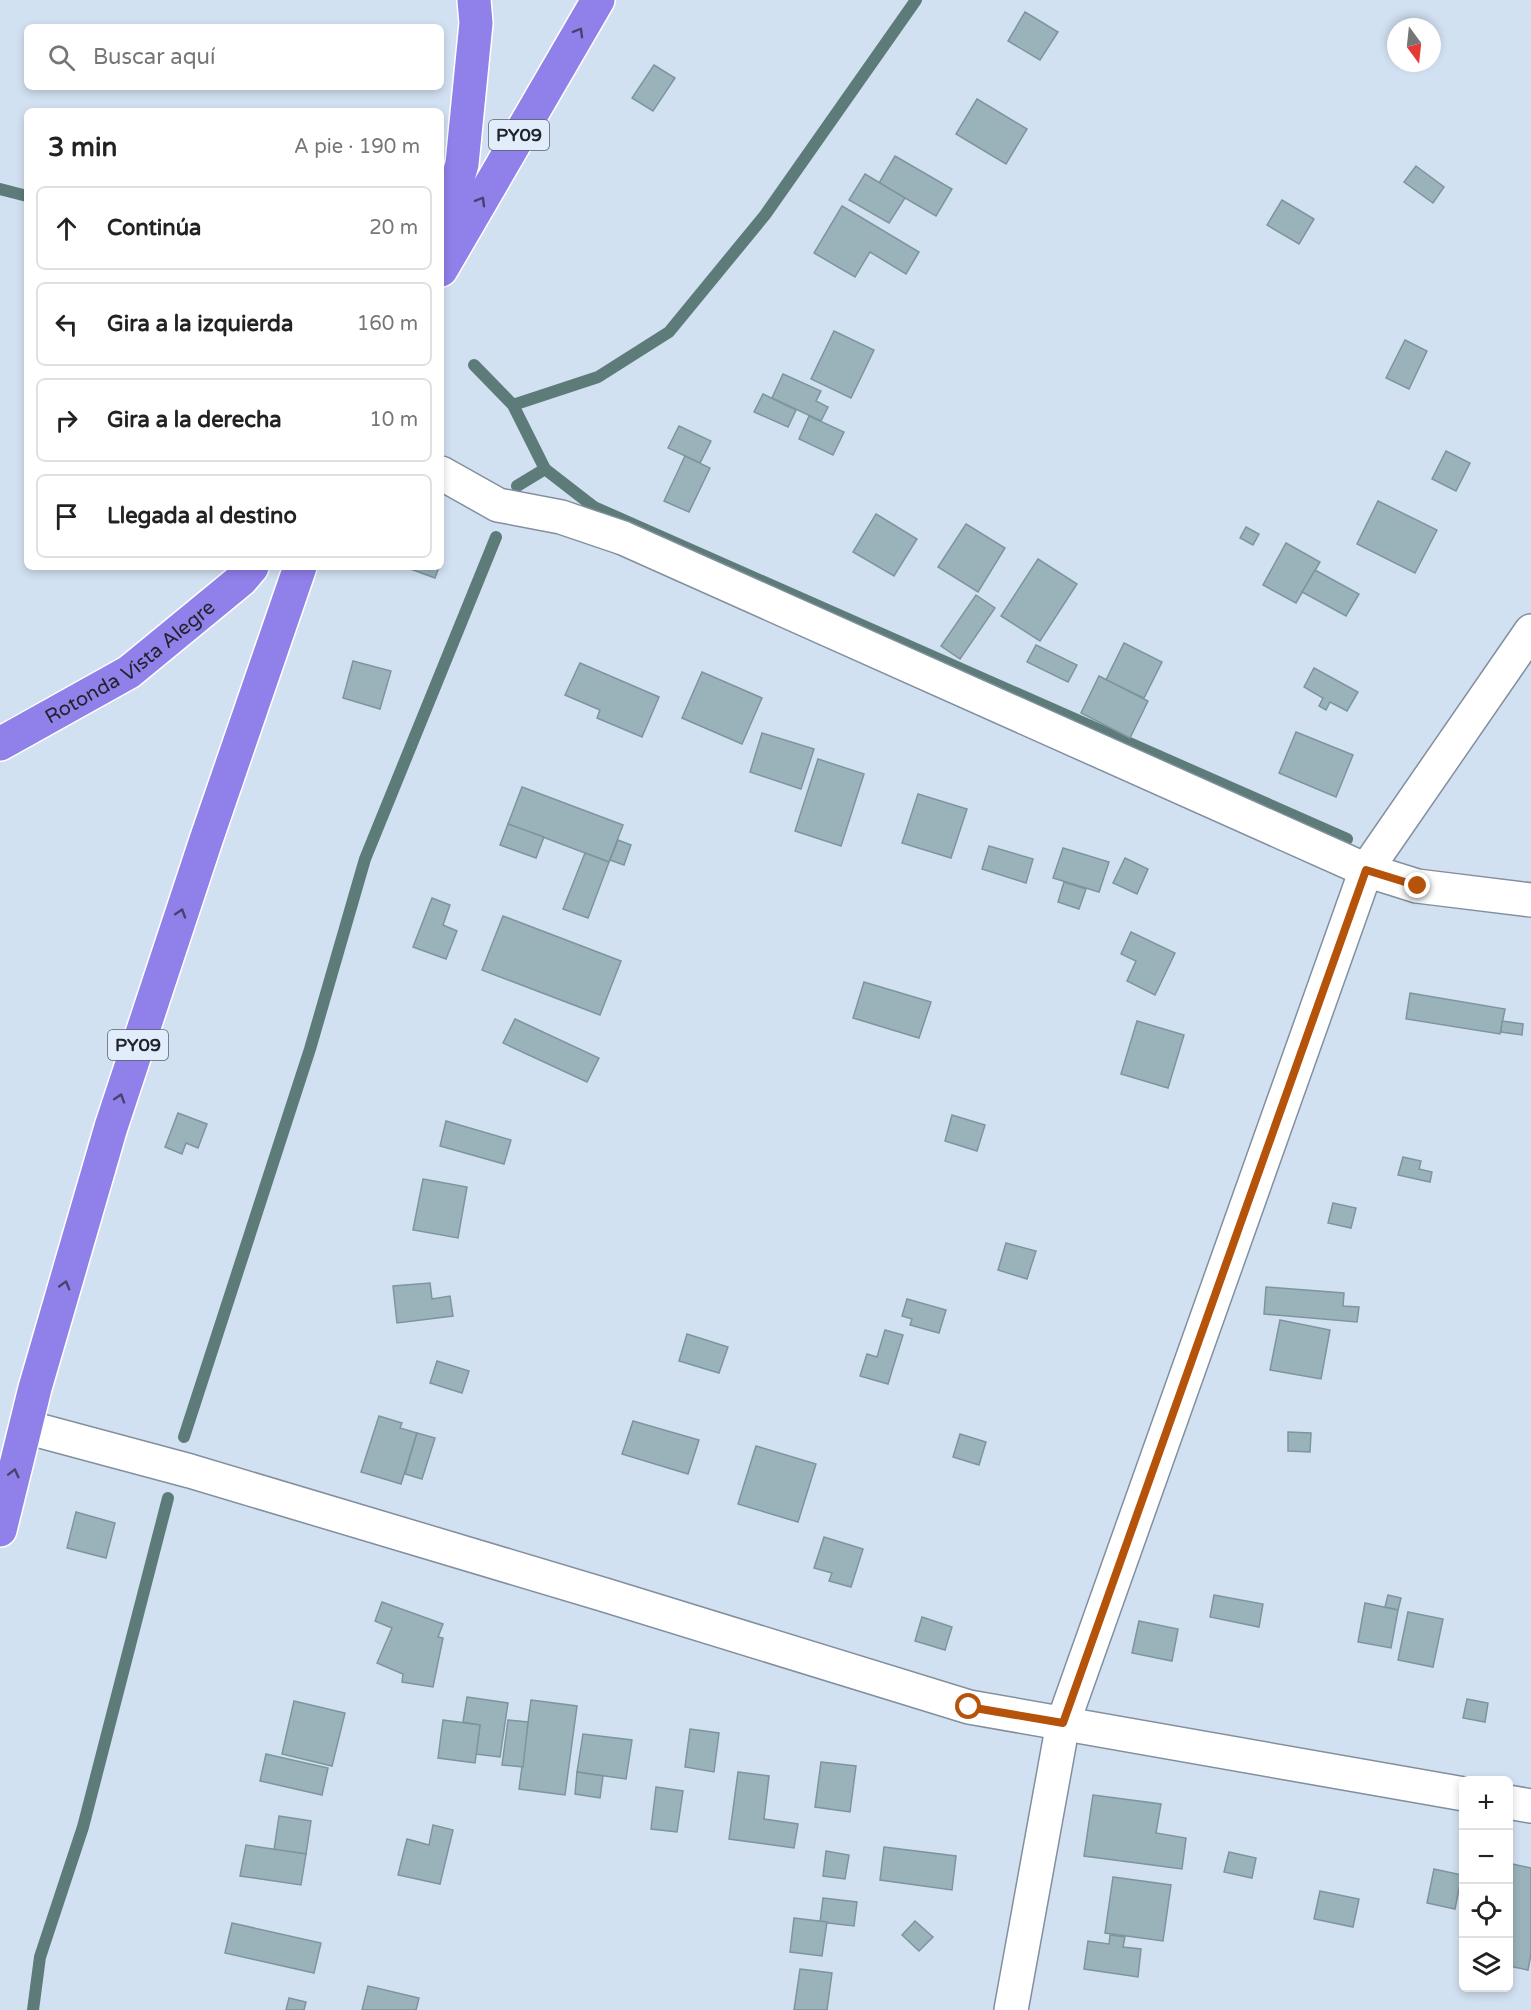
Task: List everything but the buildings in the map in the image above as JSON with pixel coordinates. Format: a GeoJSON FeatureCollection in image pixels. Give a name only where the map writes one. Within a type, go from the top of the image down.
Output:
{"type":"FeatureCollection","features":[{"type":"Feature","properties":{"kind":"highway","name":"PY09"},"geometry":{"type":"LineString","coordinates":[[444,227],[462,164],[476,23],[474,0]]}},
{"type":"Feature","properties":{"kind":"highway","name":"PY09"},"geometry":{"type":"LineString","coordinates":[[444,265],[598,0]]}},
{"type":"Feature","properties":{"kind":"highway","name":"Rotonda Vista Alegre"},"geometry":{"type":"LineString","coordinates":[[0,744],[129,672],[241,580],[249,570]]}},
{"type":"Feature","properties":{"kind":"highway","name":"PY09"},"geometry":{"type":"LineString","coordinates":[[0,1530],[35,1388],[111,1127],[299,570]]}},
{"type":"Feature","properties":{"kind":"street"},"geometry":{"type":"LineString","coordinates":[[444,475],[498,505],[561,517],[623,538],[1366,870],[1418,886],[1531,900]]}},
{"type":"Feature","properties":{"kind":"street"},"geometry":{"type":"LineString","coordinates":[[1011,2010],[1063,1723],[1366,870],[1531,631]]}},
{"type":"Feature","properties":{"kind":"street"},"geometry":{"type":"LineString","coordinates":[[26,1427],[190,1472],[605,1594],[969,1707],[1459,1793]]}},
{"type":"Feature","properties":{"kind":"street"},"geometry":{"type":"LineString","coordinates":[[1513,1803],[1531,1806]]}},
{"type":"Feature","properties":{"kind":"waterway"},"geometry":{"type":"LineString","coordinates":[[513,405],[598,377],[669,332],[765,215],[916,0]]}},
{"type":"Feature","properties":{"kind":"waterway"},"geometry":{"type":"LineString","coordinates":[[0,189],[24,195]]}},
{"type":"Feature","properties":{"kind":"waterway"},"geometry":{"type":"LineString","coordinates":[[474,365],[513,405],[545,469]]}},
{"type":"Feature","properties":{"kind":"waterway"},"geometry":{"type":"LineString","coordinates":[[517,486],[545,469],[594,507],[1347,839]]}},
{"type":"Feature","properties":{"kind":"waterway"},"geometry":{"type":"LineString","coordinates":[[184,1437],[310,1049],[365,859],[496,537]]}},
{"type":"Feature","properties":{"kind":"waterway"},"geometry":{"type":"LineString","coordinates":[[33,2010],[40,1957],[83,1827],[168,1498]]}},
{"type":"Feature","properties":{"kind":"route"},"geometry":{"type":"LineString","coordinates":[[969,1707],[1063,1723],[1366,870],[1418,886]]}}]}
